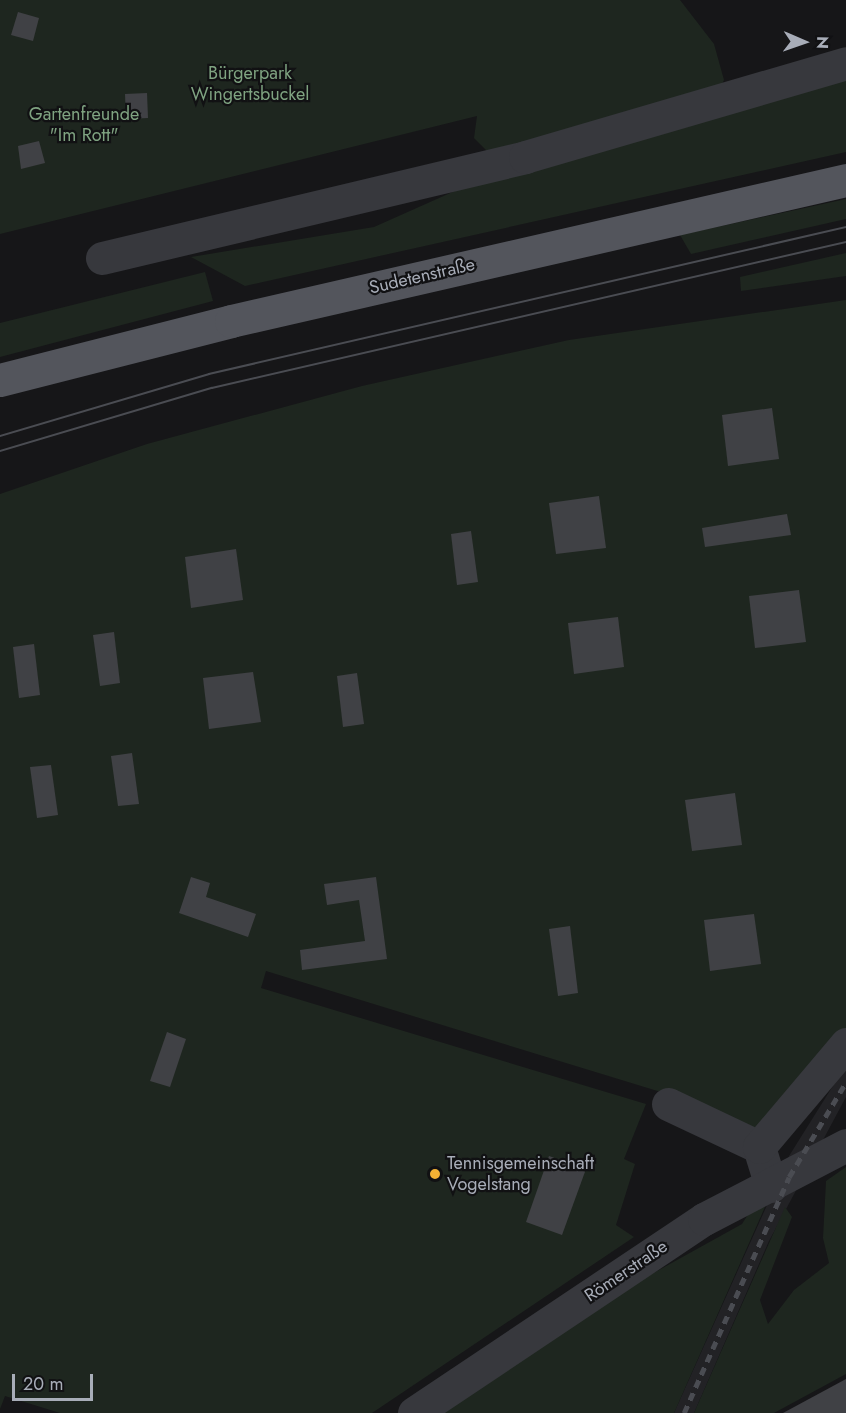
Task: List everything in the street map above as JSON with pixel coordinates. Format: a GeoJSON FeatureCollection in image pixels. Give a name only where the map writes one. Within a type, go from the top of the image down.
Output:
{"type":"FeatureCollection","features":[{"type":"Feature","properties":{"kind":"main road","name":"Sudetenstraße"},"geometry":{"type":"LineString","coordinates":[[0,380],[242,318],[846,180]]}},
{"type":"Feature","properties":{"kind":"street"},"geometry":{"type":"LineString","coordinates":[[102,258],[525,157],[846,63]]}},
{"type":"Feature","properties":{"kind":"street"},"geometry":{"type":"LineString","coordinates":[[759,1147],[846,1044]]}},
{"type":"Feature","properties":{"kind":"street"},"geometry":{"type":"LineString","coordinates":[[668,1104],[759,1147],[771,1186]]}},
{"type":"Feature","properties":{"kind":"street","name":"Römerstraße"},"geometry":{"type":"LineString","coordinates":[[414,1413],[704,1219],[771,1186],[846,1144]]}},
{"type":"Feature","properties":{"kind":"shaded area"},"geometry":{"type":"Polygon","coordinates":[[[846,1065],[846,1097],[769,1241],[694,1413],[674,1413],[789,1156],[846,1065]]]}},
{"type":"Feature","properties":{"kind":"green space"},"geometry":{"type":"Polygon","coordinates":[[[0,0],[680,0],[714,44],[724,80],[716,95],[487,151],[474,138],[477,116],[0,234],[0,0]]]}},
{"type":"Feature","properties":{"kind":"green space"},"geometry":{"type":"Polygon","coordinates":[[[846,71],[846,152],[245,286],[191,257],[374,227],[484,178],[846,71]]]}},
{"type":"Feature","properties":{"kind":"green space"},"geometry":{"type":"Polygon","coordinates":[[[846,199],[846,219],[691,254],[680,235],[846,199]]]}},
{"type":"Feature","properties":{"kind":"green space"},"geometry":{"type":"Polygon","coordinates":[[[846,253],[846,276],[741,291],[740,277],[846,253]]]}},
{"type":"Feature","properties":{"kind":"green space"},"geometry":{"type":"Polygon","coordinates":[[[205,272],[213,301],[0,357],[0,323],[205,272]]]}},
{"type":"Feature","properties":{"kind":"green space"},"geometry":{"type":"Polygon","coordinates":[[[846,300],[846,1035],[754,1132],[700,1104],[266,971],[261,988],[646,1104],[624,1159],[635,1164],[616,1225],[634,1237],[372,1413],[60,1413],[5,1396],[0,1409],[0,494],[147,444],[362,386],[569,340],[846,300]]]}},
{"type":"Feature","properties":{"kind":"green space"},"geometry":{"type":"Polygon","coordinates":[[[846,1167],[846,1374],[774,1413],[694,1413],[785,1207],[792,1217],[760,1300],[768,1324],[794,1290],[829,1263],[823,1238],[826,1181],[846,1167]]]}},
{"type":"Feature","properties":{"kind":"green space"},"geometry":{"type":"Polygon","coordinates":[[[765,1207],[674,1413],[443,1413],[632,1285],[742,1224],[752,1208],[765,1207]]]}},
{"type":"Feature","properties":{"kind":"building"},"geometry":{"type":"Polygon","coordinates":[[[18,12],[39,18],[33,41],[11,35],[18,12]]]}},
{"type":"Feature","properties":{"kind":"building"},"geometry":{"type":"Polygon","coordinates":[[[147,93],[148,118],[126,119],[125,94],[147,93]]]}},
{"type":"Feature","properties":{"kind":"building"},"geometry":{"type":"Polygon","coordinates":[[[39,141],[45,163],[21,169],[18,146],[39,141]]]}},
{"type":"Feature","properties":{"kind":"building"},"geometry":{"type":"Polygon","coordinates":[[[772,408],[779,459],[728,466],[722,415],[772,408]]]}},
{"type":"Feature","properties":{"kind":"building"},"geometry":{"type":"Polygon","coordinates":[[[599,496],[606,548],[556,554],[549,503],[599,496]]]}},
{"type":"Feature","properties":{"kind":"building"},"geometry":{"type":"Polygon","coordinates":[[[787,514],[791,535],[705,547],[702,528],[787,514]]]}},
{"type":"Feature","properties":{"kind":"building"},"geometry":{"type":"Polygon","coordinates":[[[471,531],[478,582],[457,585],[451,534],[471,531]]]}},
{"type":"Feature","properties":{"kind":"building"},"geometry":{"type":"Polygon","coordinates":[[[236,549],[243,600],[191,608],[185,557],[236,549]]]}},
{"type":"Feature","properties":{"kind":"building"},"geometry":{"type":"Polygon","coordinates":[[[799,590],[806,642],[755,648],[749,596],[799,590]]]}},
{"type":"Feature","properties":{"kind":"building"},"geometry":{"type":"Polygon","coordinates":[[[618,617],[624,667],[574,674],[568,623],[618,617]]]}},
{"type":"Feature","properties":{"kind":"building"},"geometry":{"type":"Polygon","coordinates":[[[114,632],[120,683],[100,686],[93,635],[114,632]]]}},
{"type":"Feature","properties":{"kind":"building"},"geometry":{"type":"Polygon","coordinates":[[[34,644],[40,695],[19,698],[13,647],[34,644]]]}},
{"type":"Feature","properties":{"kind":"building"},"geometry":{"type":"Polygon","coordinates":[[[253,672],[261,722],[209,729],[203,678],[253,672]]]}},
{"type":"Feature","properties":{"kind":"building"},"geometry":{"type":"Polygon","coordinates":[[[357,673],[364,724],[343,727],[337,676],[357,673]]]}},
{"type":"Feature","properties":{"kind":"building"},"geometry":{"type":"Polygon","coordinates":[[[132,753],[139,804],[118,806],[111,756],[132,753]]]}},
{"type":"Feature","properties":{"kind":"building"},"geometry":{"type":"Polygon","coordinates":[[[51,765],[58,815],[37,818],[30,767],[51,765]]]}},
{"type":"Feature","properties":{"kind":"building"},"geometry":{"type":"Polygon","coordinates":[[[735,793],[742,845],[692,851],[685,800],[735,793]]]}},
{"type":"Feature","properties":{"kind":"building"},"geometry":{"type":"Polygon","coordinates":[[[191,877],[210,883],[206,897],[256,914],[248,937],[179,913],[191,877]]]}},
{"type":"Feature","properties":{"kind":"building"},"geometry":{"type":"Polygon","coordinates":[[[376,877],[387,959],[302,970],[300,950],[365,941],[359,900],[327,905],[324,884],[376,877]]]}},
{"type":"Feature","properties":{"kind":"building"},"geometry":{"type":"Polygon","coordinates":[[[754,914],[761,964],[710,971],[704,920],[754,914]]]}},
{"type":"Feature","properties":{"kind":"building"},"geometry":{"type":"Polygon","coordinates":[[[570,926],[578,993],[558,996],[549,929],[570,926]]]}},
{"type":"Feature","properties":{"kind":"building"},"geometry":{"type":"Polygon","coordinates":[[[167,1032],[186,1039],[170,1087],[150,1081],[167,1032]]]}},
{"type":"Feature","properties":{"kind":"building"},"geometry":{"type":"Polygon","coordinates":[[[549,1156],[586,1169],[562,1235],[526,1222],[549,1156]]]}},
{"type":"Feature","properties":{"kind":"building"},"geometry":{"type":"Polygon","coordinates":[[[846,1379],[846,1413],[783,1413],[846,1379]]]}},
{"type":"Feature","properties":{"kind":"tram line"},"geometry":{"type":"LineString","coordinates":[[0,436],[209,374],[846,227]]}},
{"type":"Feature","properties":{"kind":"tram line"},"geometry":{"type":"LineString","coordinates":[[0,451],[212,388],[846,242]]}},
{"type":"Feature","properties":{"kind":"railway"},"geometry":{"type":"LineString","coordinates":[[684,1413],[789,1177],[846,1082]]}},
{"type":"Feature","properties":{"kind":"place","name":"Tennisgemeinschaft Vogelstang"},"geometry":{"type":"Point","coordinates":[435,1174]}},
{"type":"Feature","properties":{"kind":"park label","name":"Bürgerpark Wingertsbuckel"},"geometry":{"type":"Point","coordinates":[250,84]}},
{"type":"Feature","properties":{"kind":"park label","name":"Gartenfreunde \"Im Rott\""},"geometry":{"type":"Point","coordinates":[84,125]}}]}
